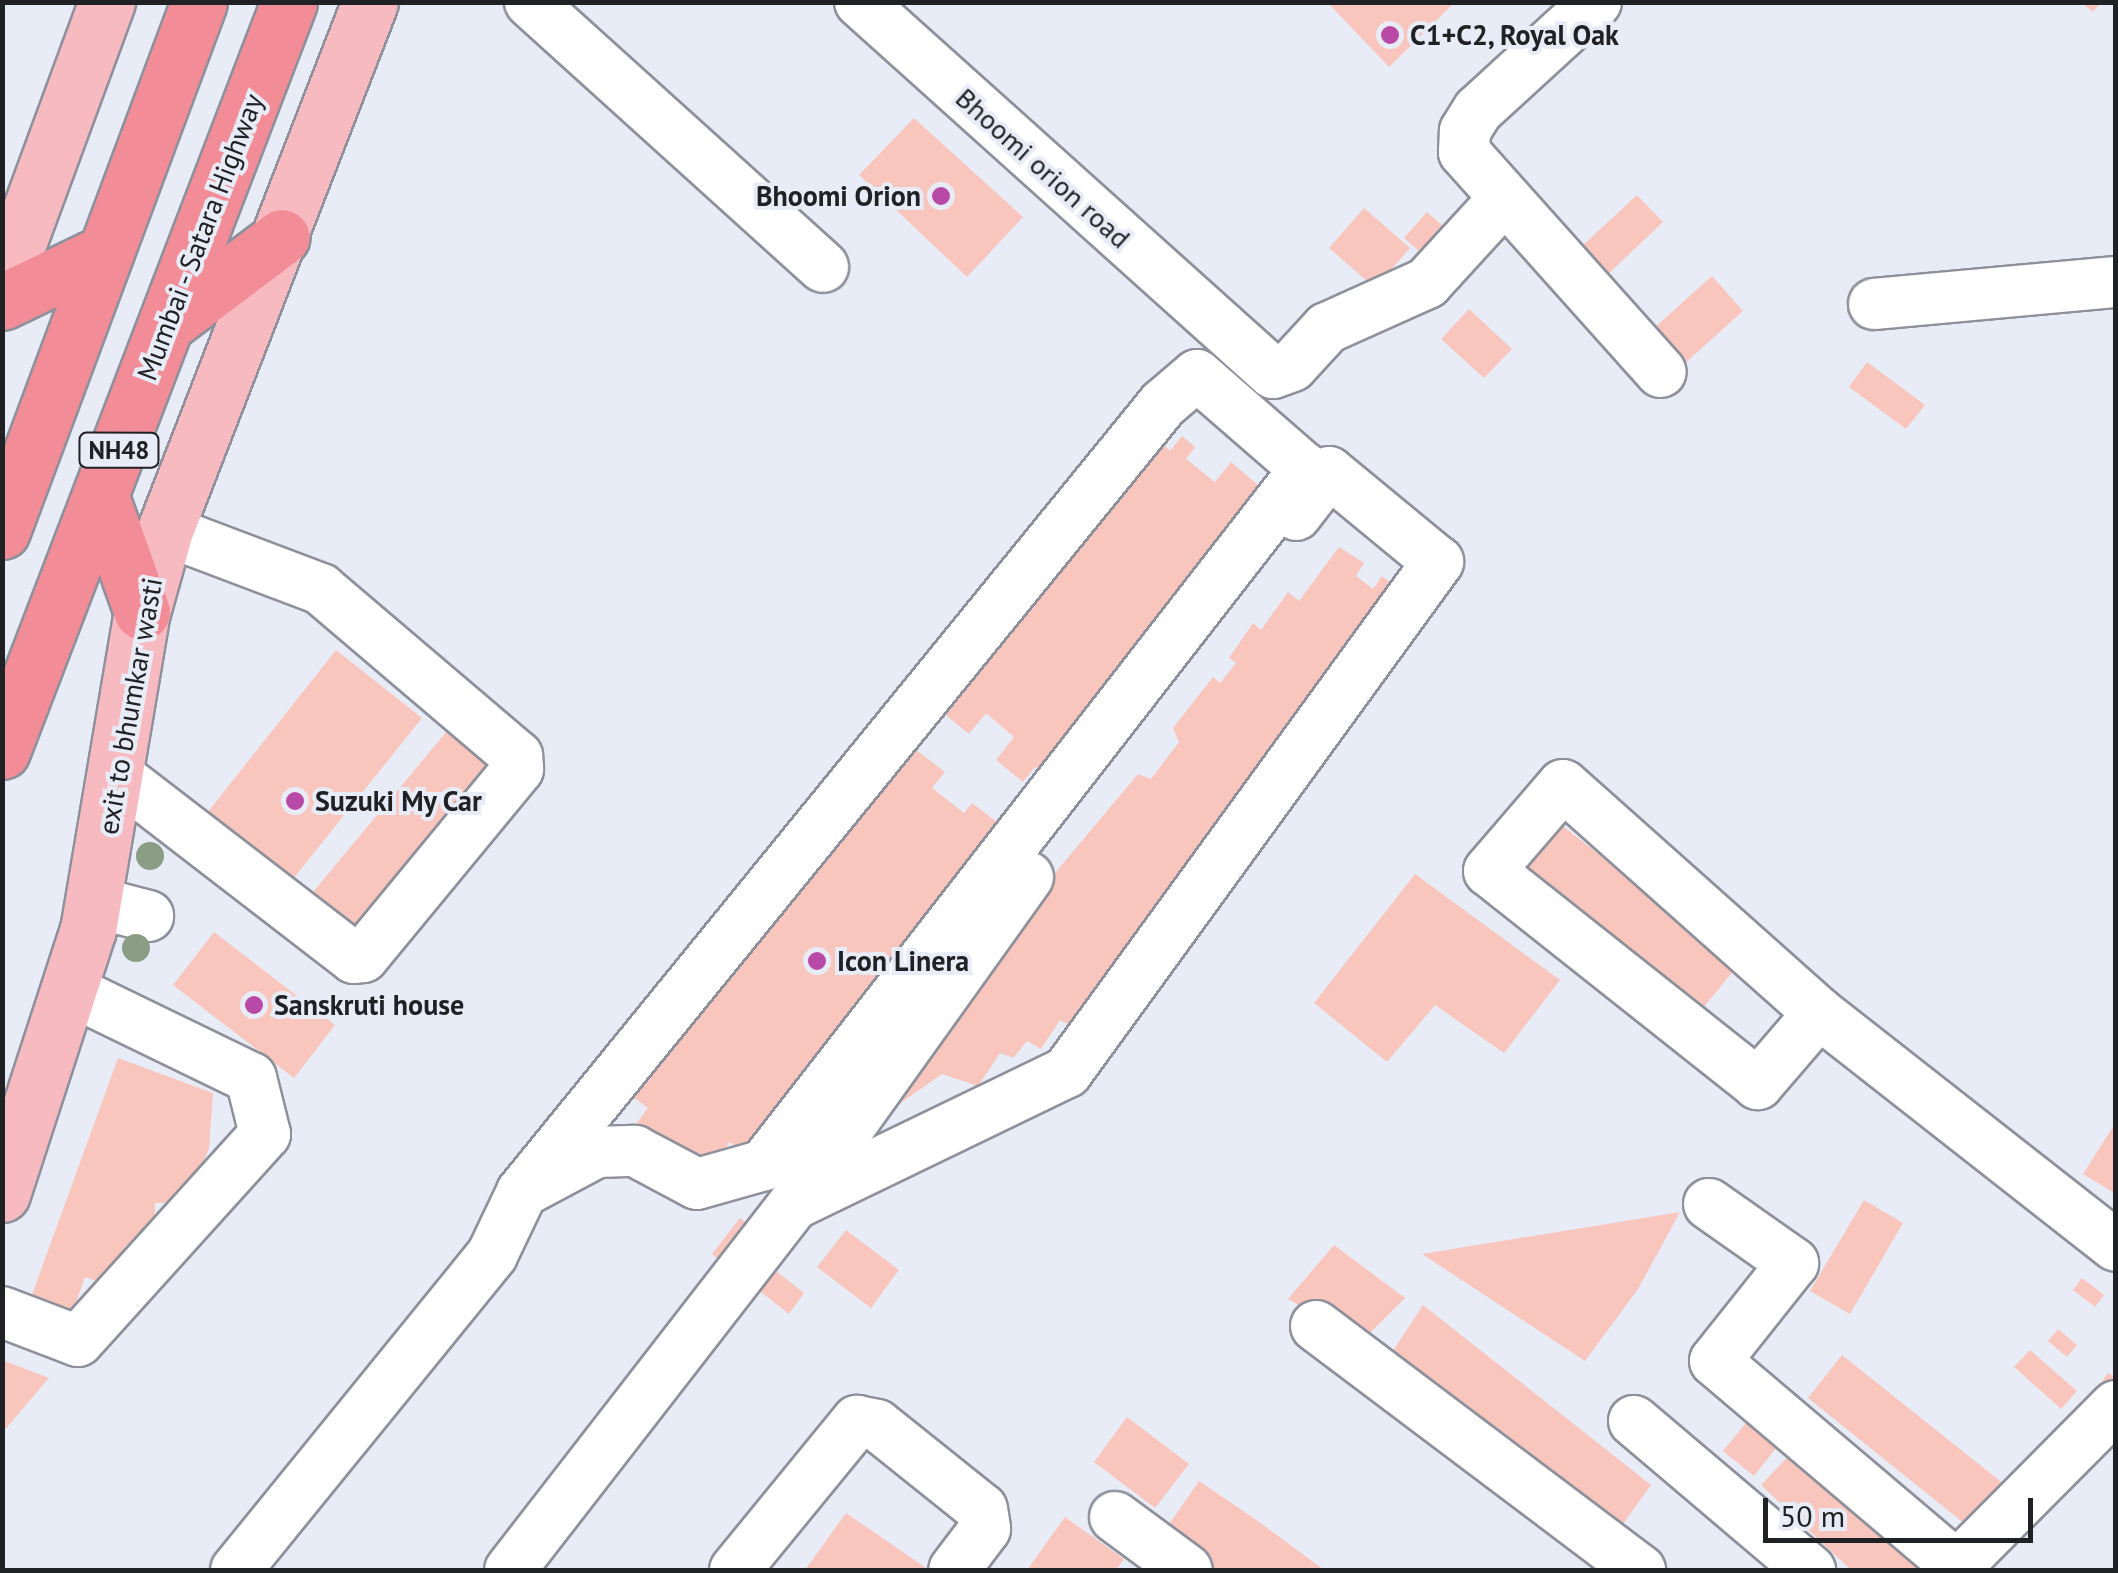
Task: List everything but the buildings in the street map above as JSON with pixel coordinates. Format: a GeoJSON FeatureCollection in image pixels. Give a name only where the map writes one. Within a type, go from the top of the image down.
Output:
{"type":"FeatureCollection","features":[{"type":"Feature","properties":{"kind":"highway","name":"NH48"},"geometry":{"type":"LineString","coordinates":[[5,510],[199,2]]}},
{"type":"Feature","properties":{"kind":"highway","name":"Mumbai - Satara Highway"},"geometry":{"type":"LineString","coordinates":[[2,751],[289,2]]}},
{"type":"Feature","properties":{"kind":"highway"},"geometry":{"type":"LineString","coordinates":[[168,323],[282,237]]}},
{"type":"Feature","properties":{"kind":"highway"},"geometry":{"type":"LineString","coordinates":[[2,302],[106,252]]}},
{"type":"Feature","properties":{"kind":"highway"},"geometry":{"type":"LineString","coordinates":[[101,497],[142,612]]}},
{"type":"Feature","properties":{"kind":"main road"},"geometry":{"type":"LineString","coordinates":[[2,287],[106,2]]}},
{"type":"Feature","properties":{"kind":"main road","name":"exit to bhumkar wasti"},"geometry":{"type":"LineString","coordinates":[[2,1194],[70,990],[94,902],[118,776],[142,612],[165,530],[282,237],[370,2]]}},
{"type":"Feature","properties":{"kind":"street"},"geometry":{"type":"LineString","coordinates":[[530,2],[823,267]]}},
{"type":"Feature","properties":{"kind":"street","name":"Bhoomi orion road"},"geometry":{"type":"LineString","coordinates":[[860,2],[1273,373],[1292,366],[1327,328],[1427,282],[1504,198]]}},
{"type":"Feature","properties":{"kind":"street"},"geometry":{"type":"LineString","coordinates":[[1596,2],[1478,110],[1465,130],[1464,152],[1660,372]]}},
{"type":"Feature","properties":{"kind":"street"},"geometry":{"type":"LineString","coordinates":[[1874,304],[2116,282]]}},
{"type":"Feature","properties":{"kind":"street"},"geometry":{"type":"LineString","coordinates":[[236,1570],[492,1254],[522,1192],[1163,404],[1197,375],[1305,469],[764,1165],[697,1184],[635,1151],[596,1152],[522,1192]]}},
{"type":"Feature","properties":{"kind":"street"},"geometry":{"type":"LineString","coordinates":[[510,1570],[794,1204],[1329,472],[1438,562],[1068,1072],[794,1204]]}},
{"type":"Feature","properties":{"kind":"street"},"geometry":{"type":"LineString","coordinates":[[118,776],[354,958],[363,957],[518,769],[517,756],[320,589],[165,530]]}},
{"type":"Feature","properties":{"kind":"street"},"geometry":{"type":"LineString","coordinates":[[1820,1012],[1758,1084],[1489,871],[1563,786],[1820,1012],[2116,1246]]}},
{"type":"Feature","properties":{"kind":"street"},"geometry":{"type":"LineString","coordinates":[[94,902],[148,916]]}},
{"type":"Feature","properties":{"kind":"street"},"geometry":{"type":"LineString","coordinates":[[2,1312],[78,1341],[264,1134],[251,1078],[70,990]]}},
{"type":"Feature","properties":{"kind":"street"},"geometry":{"type":"LineString","coordinates":[[1709,1204],[1793,1262],[1715,1361],[1969,1569]]}},
{"type":"Feature","properties":{"kind":"street"},"geometry":{"type":"LineString","coordinates":[[1316,1326],[1640,1570]]}},
{"type":"Feature","properties":{"kind":"street"},"geometry":{"type":"LineString","coordinates":[[1969,1569],[2116,1406]]}},
{"type":"Feature","properties":{"kind":"street"},"geometry":{"type":"LineString","coordinates":[[735,1570],[857,1421],[877,1425],[982,1508],[985,1528],[954,1570]]}},
{"type":"Feature","properties":{"kind":"street"},"geometry":{"type":"LineString","coordinates":[[1634,1421],[1810,1570]]}},
{"type":"Feature","properties":{"kind":"street"},"geometry":{"type":"LineString","coordinates":[[1969,1569],[2113,1462]]}},
{"type":"Feature","properties":{"kind":"street"},"geometry":{"type":"LineString","coordinates":[[1115,1518],[1187,1570]]}},
{"type":"Feature","properties":{"kind":"place","name":"C1+C2, Royal Oak"},"geometry":{"type":"Point","coordinates":[1390,35]}},
{"type":"Feature","properties":{"kind":"place","name":"Bhoomi Orion"},"geometry":{"type":"Point","coordinates":[941,196]}},
{"type":"Feature","properties":{"kind":"place","name":"Suzuki My Car"},"geometry":{"type":"Point","coordinates":[295,801]}},
{"type":"Feature","properties":{"kind":"place","name":"Icon Linera"},"geometry":{"type":"Point","coordinates":[817,961]}},
{"type":"Feature","properties":{"kind":"place","name":"Sanskruti house"},"geometry":{"type":"Point","coordinates":[254,1005]}}]}
